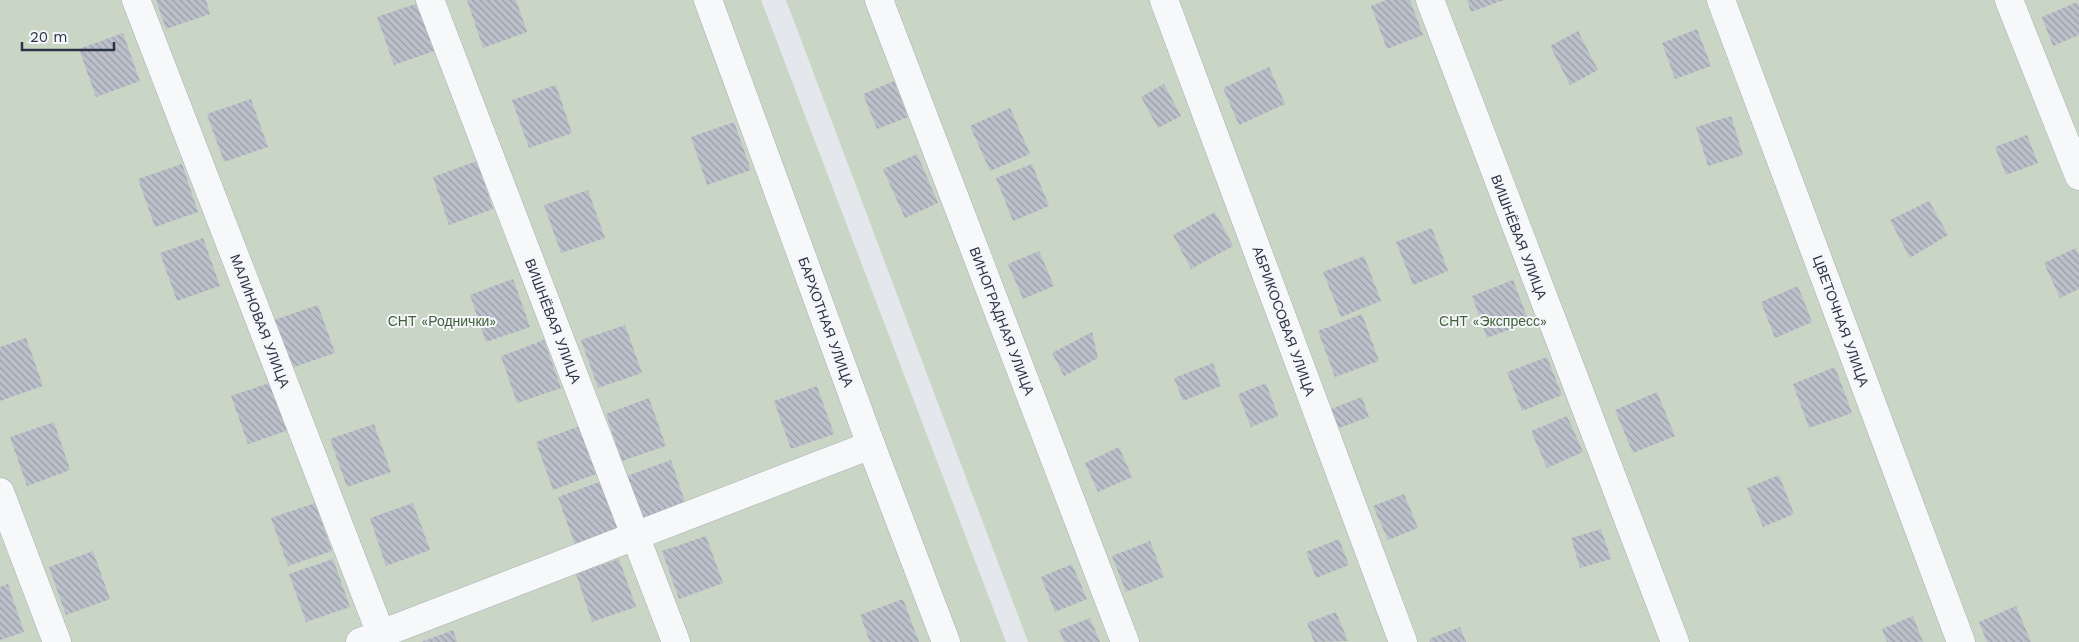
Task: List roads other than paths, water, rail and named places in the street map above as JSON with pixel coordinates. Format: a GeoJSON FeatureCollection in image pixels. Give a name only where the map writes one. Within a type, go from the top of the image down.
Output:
{"type":"FeatureCollection","features":[{"type":"Feature","properties":{"kind":"street","name":"МАЛИНОВАЯ УЛИЦА"},"geometry":{"type":"LineString","coordinates":[[136,0],[375,639]]}},
{"type":"Feature","properties":{"kind":"street","name":"ВИШНЁВАЯ УЛИЦА"},"geometry":{"type":"LineString","coordinates":[[430,0],[676,642]]}},
{"type":"Feature","properties":{"kind":"street","name":"БАРХОТНАЯ УЛИЦА"},"geometry":{"type":"LineString","coordinates":[[708,0],[871,445],[946,642]]}},
{"type":"Feature","properties":{"kind":"street","name":"ВИНОГРАДНАЯ УЛИЦА"},"geometry":{"type":"LineString","coordinates":[[879,0],[1126,642]]}},
{"type":"Feature","properties":{"kind":"street","name":"АБРИКОСОВАЯ УЛИЦА"},"geometry":{"type":"LineString","coordinates":[[1164,0],[1404,642]]}},
{"type":"Feature","properties":{"kind":"street","name":"ВИШНЁВАЯ УЛИЦА"},"geometry":{"type":"LineString","coordinates":[[1430,0],[1675,642]]}},
{"type":"Feature","properties":{"kind":"street","name":"ЦВЕТОЧНАЯ УЛИЦА"},"geometry":{"type":"LineString","coordinates":[[1721,0],[1961,642]]}},
{"type":"Feature","properties":{"kind":"street"},"geometry":{"type":"LineString","coordinates":[[2009,0],[2079,176]]}},
{"type":"Feature","properties":{"kind":"street"},"geometry":{"type":"LineString","coordinates":[[375,639],[634,535],[871,445]]}},
{"type":"Feature","properties":{"kind":"street"},"geometry":{"type":"LineString","coordinates":[[0,492],[57,642]]}},
{"type":"Feature","properties":{"kind":"park label","name":"СНТ «Роднички»"},"geometry":{"type":"Point","coordinates":[442,321]}},
{"type":"Feature","properties":{"kind":"park label","name":"СНТ «Экспресс»"},"geometry":{"type":"Point","coordinates":[1493,321]}}]}
